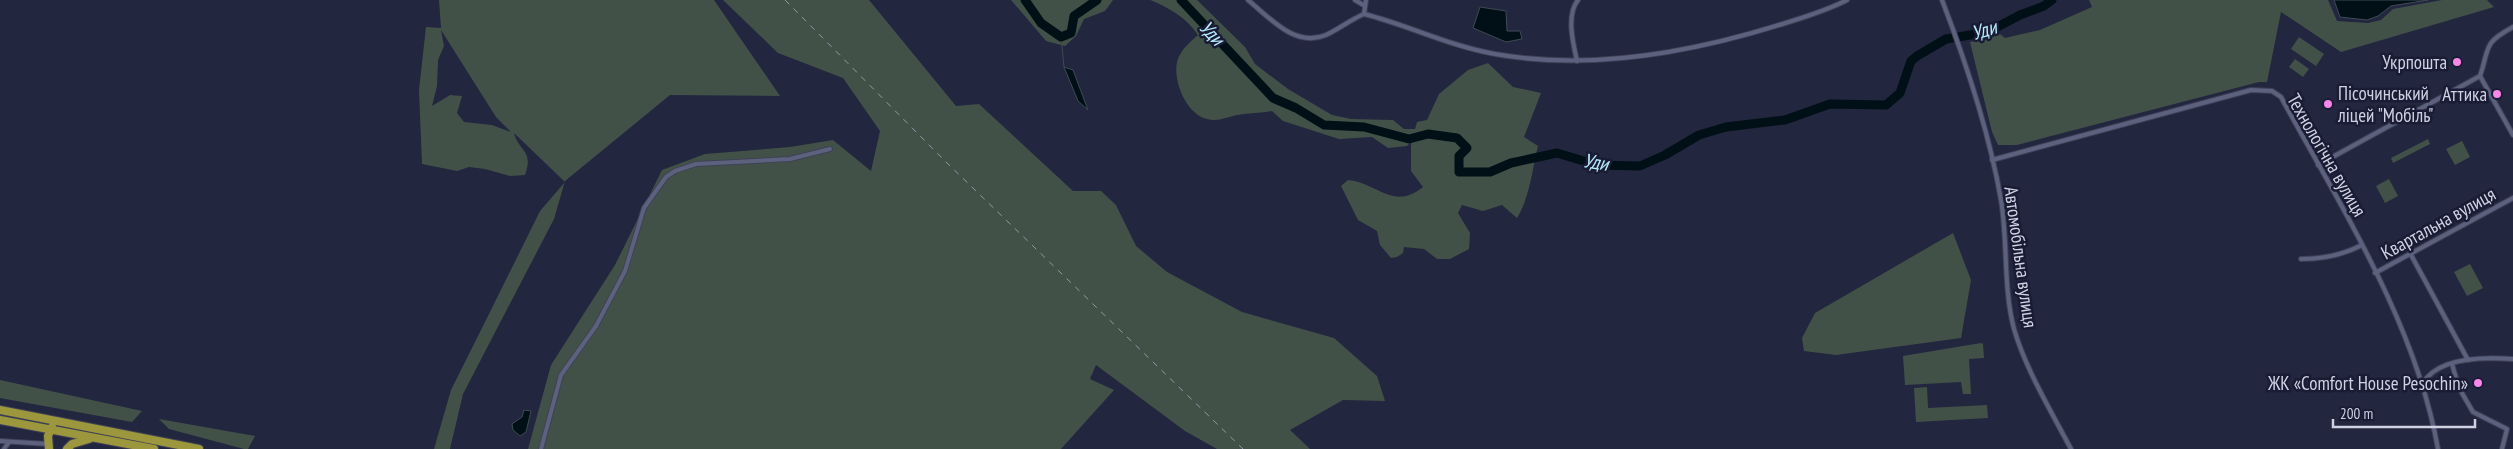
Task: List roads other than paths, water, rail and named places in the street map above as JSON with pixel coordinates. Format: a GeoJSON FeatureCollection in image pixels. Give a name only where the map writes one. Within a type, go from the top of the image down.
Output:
{"type":"FeatureCollection","features":[{"type":"Feature","properties":{"kind":"highway"},"geometry":{"type":"LineString","coordinates":[[0,410],[199,449]]}},
{"type":"Feature","properties":{"kind":"highway"},"geometry":{"type":"LineString","coordinates":[[0,420],[150,449]]}},
{"type":"Feature","properties":{"kind":"highway"},"geometry":{"type":"LineString","coordinates":[[48,447],[49,430],[58,421]]}},
{"type":"Feature","properties":{"kind":"highway"},"geometry":{"type":"LineString","coordinates":[[67,449],[72,444],[93,438]]}},
{"type":"Feature","properties":{"kind":"street"},"geometry":{"type":"LineString","coordinates":[[1248,0],[1287,31],[1306,38],[1323,36],[1364,14],[1461,46],[1495,54],[1543,60],[1577,61],[1628,56],[1729,40],[1812,14],[1847,0]]}},
{"type":"Feature","properties":{"kind":"street"},"geometry":{"type":"LineString","coordinates":[[1355,0],[1364,6]]}},
{"type":"Feature","properties":{"kind":"street"},"geometry":{"type":"LineString","coordinates":[[1364,14],[1366,0]]}},
{"type":"Feature","properties":{"kind":"street"},"geometry":{"type":"LineString","coordinates":[[1577,61],[1572,40],[1572,7],[1578,0]]}},
{"type":"Feature","properties":{"kind":"street","name":"Автомобільна вулиця"},"geometry":{"type":"LineString","coordinates":[[1942,0],[1965,60],[2001,200],[2009,296],[2015,331],[2031,370],[2071,449]]}},
{"type":"Feature","properties":{"kind":"street"},"geometry":{"type":"LineString","coordinates":[[2513,27],[2496,36],[2487,48],[2480,76],[2513,135]]}},
{"type":"Feature","properties":{"kind":"street"},"geometry":{"type":"LineString","coordinates":[[2318,165],[2480,76]]}},
{"type":"Feature","properties":{"kind":"street","name":"Технологічна вулиця"},"geometry":{"type":"LineString","coordinates":[[1992,160],[2097,130],[2262,89],[2272,91],[2281,97],[2362,245],[2375,273],[2423,383],[2438,449]]}},
{"type":"Feature","properties":{"kind":"street"},"geometry":{"type":"LineString","coordinates":[[541,449],[562,375],[596,326],[625,271],[644,208],[666,177],[675,171],[696,164],[790,159],[830,149]]}},
{"type":"Feature","properties":{"kind":"street","name":"Квартальна вулиця"},"geometry":{"type":"LineString","coordinates":[[2375,273],[2513,198]]}},
{"type":"Feature","properties":{"kind":"street"},"geometry":{"type":"LineString","coordinates":[[2301,259],[2321,259],[2351,251],[2362,245]]}},
{"type":"Feature","properties":{"kind":"street"},"geometry":{"type":"LineString","coordinates":[[2410,253],[2468,360]]}},
{"type":"Feature","properties":{"kind":"street"},"geometry":{"type":"LineString","coordinates":[[2423,383],[2428,374],[2438,367],[2468,360],[2513,359]]}},
{"type":"Feature","properties":{"kind":"street"},"geometry":{"type":"LineString","coordinates":[[2452,364],[2459,388],[2473,412],[2507,429],[2502,449]]}},
{"type":"Feature","properties":{"kind":"street"},"geometry":{"type":"LineString","coordinates":[[0,441],[48,447]]}},
{"type":"Feature","properties":{"kind":"street"},"geometry":{"type":"LineString","coordinates":[[4,449],[9,442]]}},
{"type":"Feature","properties":{"kind":"waterway","name":"Уди"},"geometry":{"type":"LineString","coordinates":[[1025,0],[1041,23],[1061,37],[1071,33],[1074,16],[1097,0]]}},
{"type":"Feature","properties":{"kind":"waterway","name":"Уди"},"geometry":{"type":"LineString","coordinates":[[1181,0],[1273,98],[1296,108],[1324,125],[1364,127],[1409,139],[1428,134],[1457,138],[1467,148],[1459,156],[1459,172],[1490,172],[1511,163],[1557,153],[1597,165],[1640,166],[1665,155],[1699,135],[1726,127],[1785,120],[1830,104],[1886,105],[1900,93],[1911,61],[1917,56],[1946,39],[1988,32],[2020,15],[2044,6],[2052,0]]}},
{"type":"Feature","properties":{"kind":"waterway"},"geometry":{"type":"LineString","coordinates":[[1061,37],[1064,67]]}},
{"type":"Feature","properties":{"kind":"railway"},"geometry":{"type":"LineString","coordinates":[[785,0],[945,161],[1243,449]]}},
{"type":"Feature","properties":{"kind":"place","name":"Укрпошта"},"geometry":{"type":"Point","coordinates":[2457,62]}},
{"type":"Feature","properties":{"kind":"place","name":"Аттика"},"geometry":{"type":"Point","coordinates":[2497,94]}},
{"type":"Feature","properties":{"kind":"place","name":"Пісочинський ліцей \"Мобіль\""},"geometry":{"type":"Point","coordinates":[2328,104]}},
{"type":"Feature","properties":{"kind":"place","name":"ЖК «Comfort House Pesochin»"},"geometry":{"type":"Point","coordinates":[2478,383]}}]}
